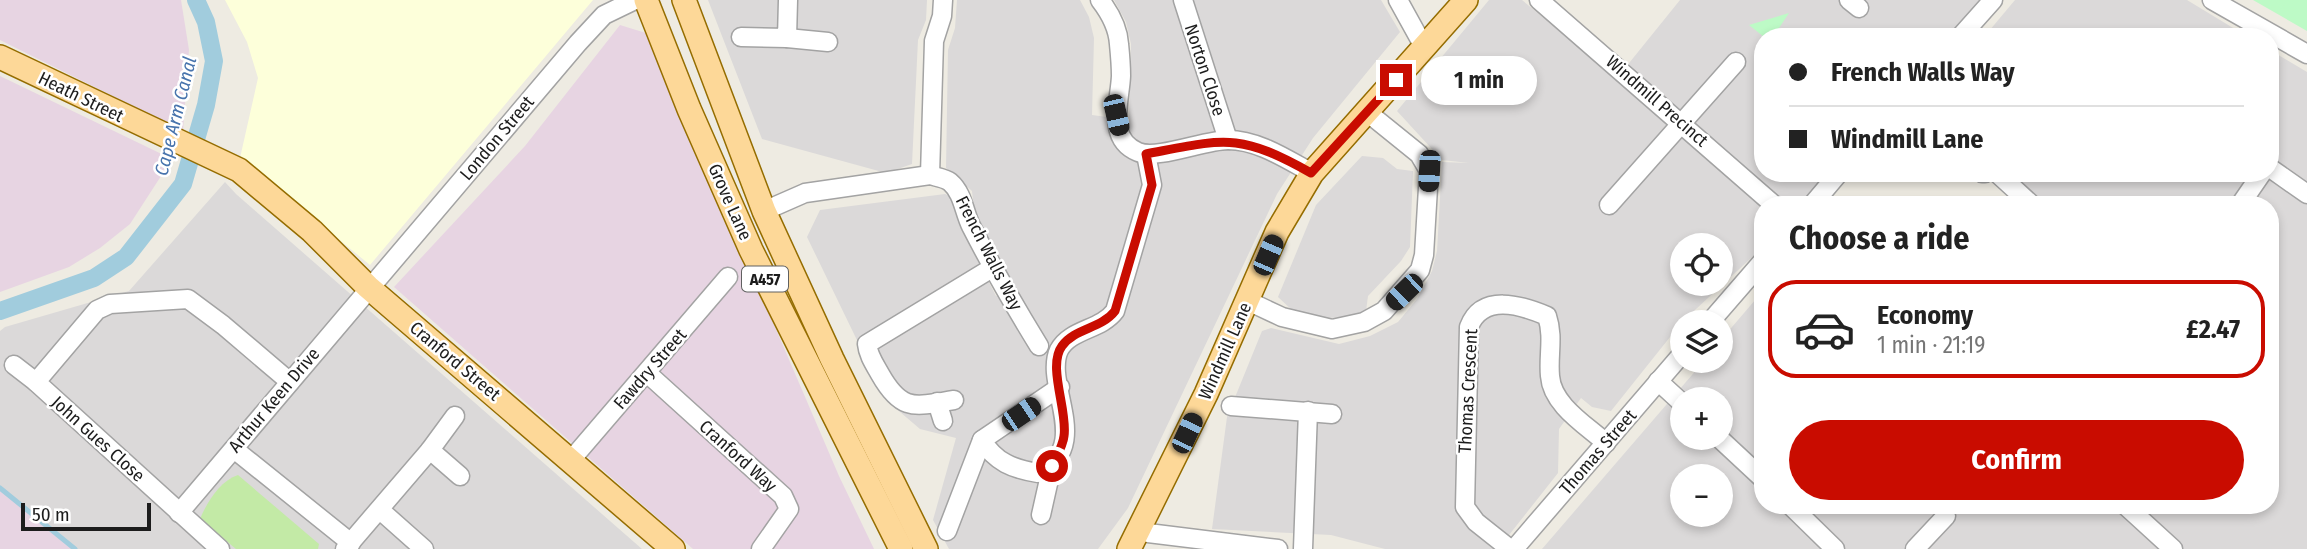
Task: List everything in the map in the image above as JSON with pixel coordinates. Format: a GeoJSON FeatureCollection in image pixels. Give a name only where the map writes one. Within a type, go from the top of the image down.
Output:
{"type":"FeatureCollection","features":[{"type":"Feature","properties":{"kind":"main road","name":"Grove Lane"},"geometry":{"type":"LineString","coordinates":[[646,0],[689,109],[751,250],[901,549]]}},
{"type":"Feature","properties":{"kind":"main road","name":"Grove Lane"},"geometry":{"type":"LineString","coordinates":[[684,0],[764,211],[832,359],[926,549]]}},
{"type":"Feature","properties":{"kind":"main road","name":"Windmill Lane"},"geometry":{"type":"LineString","coordinates":[[1129,549],[1248,301],[1277,232],[1311,173],[1466,0]]}},
{"type":"Feature","properties":{"kind":"main road","name":"Heath Street"},"geometry":{"type":"LineString","coordinates":[[0,57],[162,136],[239,170]]}},
{"type":"Feature","properties":{"kind":"main road","name":"Cranford Street"},"geometry":{"type":"LineString","coordinates":[[239,170],[312,231],[368,287],[670,548]]}},
{"type":"Feature","properties":{"kind":"street","name":"London Street"},"geometry":{"type":"LineString","coordinates":[[368,287],[604,15],[635,0]]}},
{"type":"Feature","properties":{"kind":"street"},"geometry":{"type":"LineString","coordinates":[[787,38],[788,0]]}},
{"type":"Feature","properties":{"kind":"street"},"geometry":{"type":"LineString","coordinates":[[764,211],[805,193],[930,175],[933,41],[942,16],[943,0]]}},
{"type":"Feature","properties":{"kind":"street"},"geometry":{"type":"LineString","coordinates":[[1100,0],[1114,23],[1119,41],[1121,76],[1116,115],[1120,135],[1128,145],[1146,154],[1228,140],[1249,143],[1275,152],[1311,173]]}},
{"type":"Feature","properties":{"kind":"street","name":"Norton Close"},"geometry":{"type":"LineString","coordinates":[[1183,0],[1228,140]]}},
{"type":"Feature","properties":{"kind":"street"},"geometry":{"type":"LineString","coordinates":[[1398,0],[1424,47]]}},
{"type":"Feature","properties":{"kind":"street","name":"Windmill Precinct"},"geometry":{"type":"LineString","coordinates":[[1539,0],[1683,122],[1764,196]]}},
{"type":"Feature","properties":{"kind":"street"},"geometry":{"type":"LineString","coordinates":[[2212,0],[2261,28]]}},
{"type":"Feature","properties":{"kind":"street"},"geometry":{"type":"LineString","coordinates":[[1967,28],[1988,2]]}},
{"type":"Feature","properties":{"kind":"street"},"geometry":{"type":"LineString","coordinates":[[741,37],[828,42]]}},
{"type":"Feature","properties":{"kind":"street"},"geometry":{"type":"LineString","coordinates":[[2279,38],[2307,54]]}},
{"type":"Feature","properties":{"kind":"street"},"geometry":{"type":"LineString","coordinates":[[1609,205],[1735,62]]}},
{"type":"Feature","properties":{"kind":"street"},"geometry":{"type":"LineString","coordinates":[[1248,301],[1282,317],[1332,328],[1364,322],[1384,311],[1420,270],[1424,255],[1429,171],[1419,154],[1367,112]]}},
{"type":"Feature","properties":{"kind":"street"},"geometry":{"type":"LineString","coordinates":[[1048,354],[1066,341],[1102,324],[1115,311],[1152,185],[1146,154]]}},
{"type":"Feature","properties":{"kind":"street"},"geometry":{"type":"LineString","coordinates":[[2279,174],[2307,194]]}},
{"type":"Feature","properties":{"kind":"street","name":"French Walls Way"},"geometry":{"type":"LineString","coordinates":[[930,175],[951,183],[961,197],[966,217],[992,268],[1048,354],[1060,387],[1064,439],[1052,466],[1041,515]]}},
{"type":"Feature","properties":{"kind":"street"},"geometry":{"type":"LineString","coordinates":[[1820,196],[1831,182]]}},
{"type":"Feature","properties":{"kind":"street"},"geometry":{"type":"LineString","coordinates":[[2007,182],[2022,196]]}},
{"type":"Feature","properties":{"kind":"street"},"geometry":{"type":"LineString","coordinates":[[943,421],[945,401],[919,406],[901,402],[890,391],[867,344],[992,268]]}},
{"type":"Feature","properties":{"kind":"street"},"geometry":{"type":"LineString","coordinates":[[1720,310],[1754,271]]}},
{"type":"Feature","properties":{"kind":"street","name":"Fawdry Street"},"geometry":{"type":"LineString","coordinates":[[571,460],[728,277]]}},
{"type":"Feature","properties":{"kind":"street","name":"Arthur Keen Drive"},"geometry":{"type":"LineString","coordinates":[[179,513],[368,287]]}},
{"type":"Feature","properties":{"kind":"street","name":"John Gues Close"},"geometry":{"type":"LineString","coordinates":[[220,549],[36,382],[97,310],[110,304],[188,299],[290,382]]}},
{"type":"Feature","properties":{"kind":"street","name":"Thomas Crescent"},"geometry":{"type":"LineString","coordinates":[[1512,549],[1476,522],[1465,507],[1469,327],[1474,316],[1491,305],[1521,305],[1547,316],[1552,332],[1552,389],[1562,405],[1606,443]]}},
{"type":"Feature","properties":{"kind":"street"},"geometry":{"type":"LineString","coordinates":[[14,365],[36,382]]}},
{"type":"Feature","properties":{"kind":"street","name":"Thomas Street"},"geometry":{"type":"LineString","coordinates":[[1512,549],[1670,368]]}},
{"type":"Feature","properties":{"kind":"street","name":"Cranford Way"},"geometry":{"type":"LineString","coordinates":[[647,373],[783,496],[789,509],[761,549]]}},
{"type":"Feature","properties":{"kind":"street"},"geometry":{"type":"LineString","coordinates":[[1658,381],[1670,392]]}},
{"type":"Feature","properties":{"kind":"street"},"geometry":{"type":"LineString","coordinates":[[947,531],[982,440],[1060,387]]}},
{"type":"Feature","properties":{"kind":"street"},"geometry":{"type":"LineString","coordinates":[[1231,406],[1332,414]]}},
{"type":"Feature","properties":{"kind":"street"},"geometry":{"type":"LineString","coordinates":[[1303,549],[1308,411]]}},
{"type":"Feature","properties":{"kind":"street"},"geometry":{"type":"LineString","coordinates":[[234,449],[348,546],[430,450],[455,416]]}},
{"type":"Feature","properties":{"kind":"street"},"geometry":{"type":"LineString","coordinates":[[982,440],[991,455],[999,461],[1038,473],[1052,466]]}},
{"type":"Feature","properties":{"kind":"street"},"geometry":{"type":"LineString","coordinates":[[430,450],[460,476]]}},
{"type":"Feature","properties":{"kind":"street"},"geometry":{"type":"LineString","coordinates":[[1731,450],[1754,471]]}},
{"type":"Feature","properties":{"kind":"street"},"geometry":{"type":"LineString","coordinates":[[380,509],[424,549]]}},
{"type":"Feature","properties":{"kind":"street"},"geometry":{"type":"LineString","coordinates":[[1799,514],[1830,544]]}},
{"type":"Feature","properties":{"kind":"street"},"geometry":{"type":"LineString","coordinates":[[2140,514],[2174,549]]}},
{"type":"Feature","properties":{"kind":"street"},"geometry":{"type":"LineString","coordinates":[[1915,549],[1946,516]]}},
{"type":"Feature","properties":{"kind":"street"},"geometry":{"type":"LineString","coordinates":[[1141,528],[1148,533],[1278,549]]}},
{"type":"Feature","properties":{"kind":"shaded area"},"geometry":{"type":"Polygon","coordinates":[[[0,0],[181,0],[189,50],[183,131],[0,40],[0,0]]]}},
{"type":"Feature","properties":{"kind":"shaded area"},"geometry":{"type":"Polygon","coordinates":[[[225,0],[593,0],[370,265],[240,158],[258,78],[247,42],[225,0]]]}},
{"type":"Feature","properties":{"kind":"shaded area"},"geometry":{"type":"Polygon","coordinates":[[[708,0],[927,0],[926,20],[918,40],[912,164],[886,173],[762,139],[708,0]]]}},
{"type":"Feature","properties":{"kind":"shaded area"},"geometry":{"type":"Polygon","coordinates":[[[957,0],[1080,0],[1089,17],[1094,38],[1092,115],[1129,120],[1131,44],[1126,22],[1114,0],[1381,0],[1400,32],[1313,138],[1277,194],[1128,508],[1098,549],[949,549],[933,520],[956,438],[920,429],[886,400],[807,237],[820,210],[945,194],[953,197],[960,226],[996,296],[1013,289],[975,220],[972,191],[946,168],[948,50],[955,28],[957,0]]]}},
{"type":"Feature","properties":{"kind":"shaded area"},"geometry":{"type":"Polygon","coordinates":[[[1489,0],[1522,0],[1617,78],[1680,0],[1985,0],[1959,28],[1754,28],[1754,182],[1825,182],[1814,196],[1754,196],[1754,255],[1733,275],[1733,233],[1670,233],[1670,296],[1710,296],[1695,310],[1670,310],[1670,337],[1611,411],[1592,407],[1581,398],[1559,429],[1558,473],[1498,549],[1385,549],[1331,535],[1212,529],[1227,417],[1262,331],[1271,328],[1339,344],[1370,336],[1398,322],[1417,299],[1432,271],[1437,251],[1442,162],[1469,163],[1442,160],[1397,111],[1489,0]]]}},
{"type":"Feature","properties":{"kind":"shaded area"},"geometry":{"type":"Polygon","coordinates":[[[2015,0],[2187,0],[2233,28],[1992,28],[2015,0]]]}},
{"type":"Feature","properties":{"kind":"shaded area"},"geometry":{"type":"Polygon","coordinates":[[[620,25],[649,34],[839,476],[874,549],[693,549],[394,287],[525,146],[620,25]]]}},
{"type":"Feature","properties":{"kind":"shaded area"},"geometry":{"type":"Polygon","coordinates":[[[2279,55],[2307,72],[2307,549],[1542,549],[1670,400],[1670,450],[1733,450],[1733,387],[1682,387],[1694,373],[1733,373],[1733,326],[1754,301],[1754,514],[2279,514],[2279,196],[2027,196],[2011,182],[2279,182],[2279,55]]]}},
{"type":"Feature","properties":{"kind":"shaded area"},"geometry":{"type":"Polygon","coordinates":[[[0,76],[172,159],[130,224],[100,248],[69,267],[0,292],[0,76]]]}},
{"type":"Feature","properties":{"kind":"shaded area"},"geometry":{"type":"Polygon","coordinates":[[[1362,156],[1383,158],[1397,169],[1413,171],[1410,247],[1401,261],[1368,296],[1366,311],[1349,317],[1328,318],[1292,310],[1278,297],[1316,205],[1362,156]]]}},
{"type":"Feature","properties":{"kind":"shaded area"},"geometry":{"type":"Polygon","coordinates":[[[225,182],[642,549],[75,549],[0,488],[0,331],[5,327],[129,291],[225,182]]]}},
{"type":"Feature","properties":{"kind":"shaded area"},"geometry":{"type":"Polygon","coordinates":[[[0,488],[75,549],[0,549],[0,488]]]}},
{"type":"Feature","properties":{"kind":"green space"},"geometry":{"type":"Polygon","coordinates":[[[2253,0],[2307,0],[2307,31],[2253,0]]]}},
{"type":"Feature","properties":{"kind":"green space"},"geometry":{"type":"Polygon","coordinates":[[[1789,13],[1779,28],[1754,29],[1749,25],[1789,13]]]}},
{"type":"Feature","properties":{"kind":"green space"},"geometry":{"type":"Polygon","coordinates":[[[238,475],[319,544],[318,549],[236,549],[200,519],[215,493],[225,482],[238,475]]]}},
{"type":"Feature","properties":{"kind":"waterway","name":"Cape Arm Canal"},"geometry":{"type":"LineString","coordinates":[[0,311],[94,278],[126,257],[183,184],[206,105],[214,61],[206,22],[196,0]]}},
{"type":"Feature","properties":{"kind":"waterway"},"geometry":{"type":"LineString","coordinates":[[0,488],[75,549]]}},
{"type":"Feature","properties":{"kind":"route"},"geometry":{"type":"LineString","coordinates":[[1052,466],[1064,439],[1065,421],[1056,359],[1066,341],[1102,324],[1115,311],[1152,185],[1146,154],[1228,140],[1249,143],[1275,152],[1311,173],[1396,80]]}}]}
